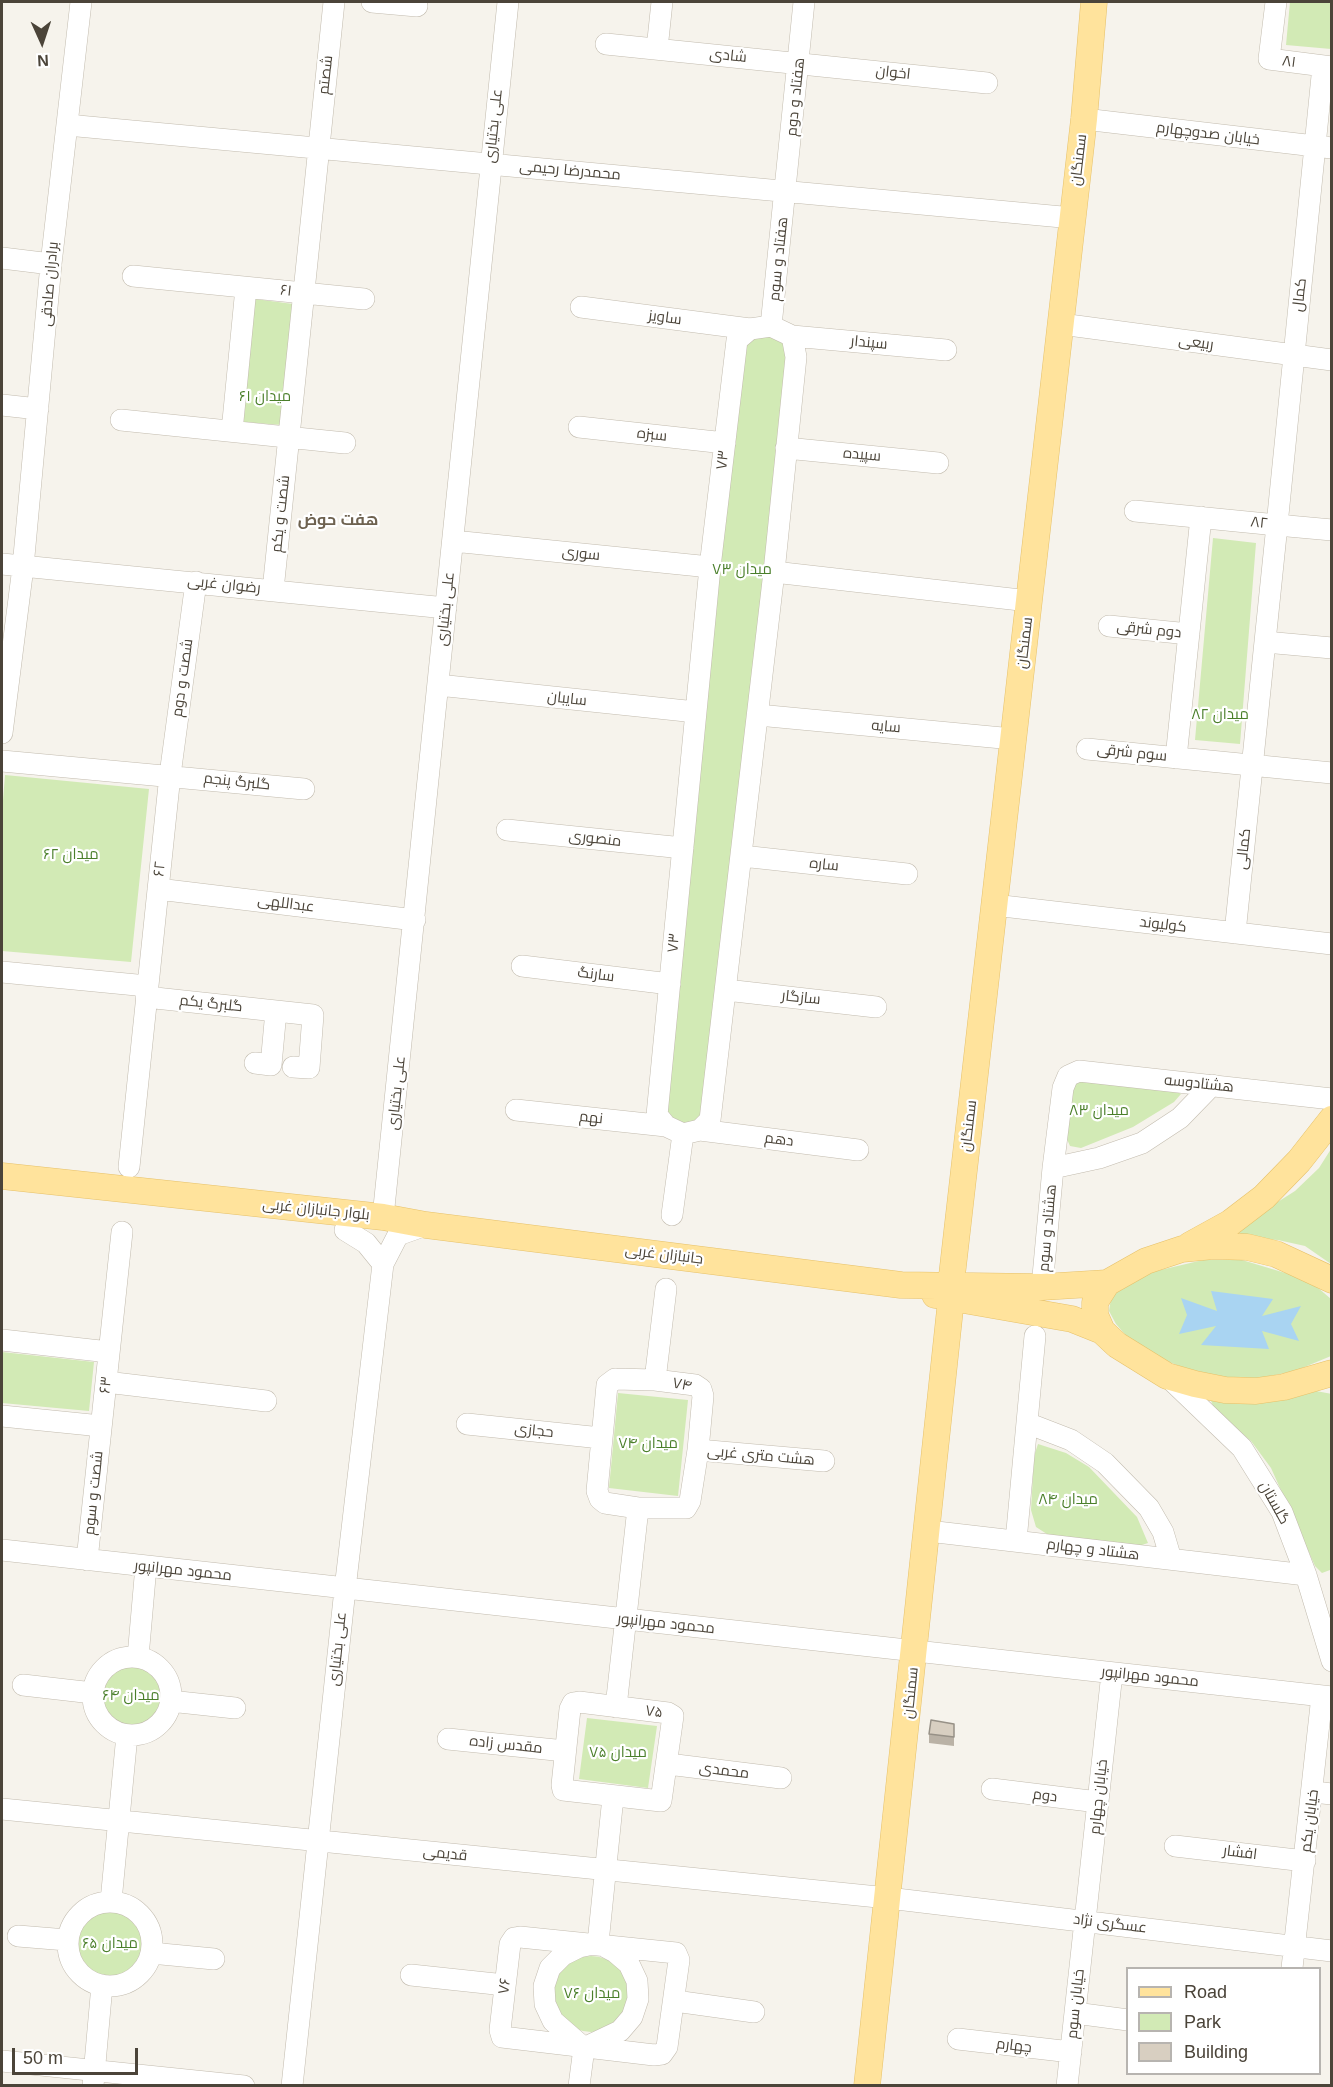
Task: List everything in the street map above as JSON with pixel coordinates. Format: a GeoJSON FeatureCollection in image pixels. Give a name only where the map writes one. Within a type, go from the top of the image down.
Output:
{"type":"FeatureCollection","features":[{"type":"Feature","properties":{"kind":"main road","name":"سمنگان"},"geometry":{"type":"LineString","coordinates":[[867,2085],[928,1531],[951,1292],[1084,118],[1094,2]]}},
{"type":"Feature","properties":{"kind":"main road"},"geometry":{"type":"LineString","coordinates":[[1102,1331],[1095,1315],[1095,1302],[1107,1283],[1146,1261],[1182,1249],[1230,1223],[1264,1197],[1299,1161],[1332,1119]]}},
{"type":"Feature","properties":{"kind":"main road","name":"بلوار جانبازان غربی"},"geometry":{"type":"LineString","coordinates":[[2,1176],[384,1217],[381,1226],[375,1231],[345,1230],[2,1191]]}},
{"type":"Feature","properties":{"kind":"main road","name":"جانبازان غربی"},"geometry":{"type":"LineString","coordinates":[[384,1217],[426,1225],[951,1292],[1072,1319],[1102,1331],[1117,1345],[1167,1376],[1225,1390],[1256,1392],[1284,1388],[1330,1375]]}},
{"type":"Feature","properties":{"kind":"main road"},"geometry":{"type":"LineString","coordinates":[[1182,1249],[1213,1246],[1247,1248],[1276,1254],[1332,1280]]}},
{"type":"Feature","properties":{"kind":"main road","name":"جانبازان غربی"},"geometry":{"type":"LineString","coordinates":[[951,1292],[1107,1283]]}},
{"type":"Feature","properties":{"kind":"street","name":"برادران صادقی"},"geometry":{"type":"LineString","coordinates":[[2,733],[23,567],[51,264],[81,2]]}},
{"type":"Feature","properties":{"kind":"street","name":"شصتم"},"geometry":{"type":"LineString","coordinates":[[319,148],[334,2]]}},
{"type":"Feature","properties":{"kind":"street"},"geometry":{"type":"LineString","coordinates":[[372,2],[417,6]]}},
{"type":"Feature","properties":{"kind":"street","name":"علی بختیاری"},"geometry":{"type":"LineString","coordinates":[[384,1217],[508,2]]}},
{"type":"Feature","properties":{"kind":"street"},"geometry":{"type":"LineString","coordinates":[[657,49],[662,2]]}},
{"type":"Feature","properties":{"kind":"street","name":"هفتاد و دوم"},"geometry":{"type":"LineString","coordinates":[[786,192],[804,2]]}},
{"type":"Feature","properties":{"kind":"street","name":"۸۱"},"geometry":{"type":"LineString","coordinates":[[1276,2],[1269,59],[1327,66]]}},
{"type":"Feature","properties":{"kind":"street","name":"شادی"},"geometry":{"type":"LineString","coordinates":[[606,44],[800,63]]}},
{"type":"Feature","properties":{"kind":"street","name":"اخوان"},"geometry":{"type":"LineString","coordinates":[[800,63],[987,83]]}},
{"type":"Feature","properties":{"kind":"street","name":"کمال"},"geometry":{"type":"LineString","coordinates":[[1276,525],[1294,356],[1323,147],[1327,66]]}},
{"type":"Feature","properties":{"kind":"street","name":"خیابان صدوچهارم"},"geometry":{"type":"LineString","coordinates":[[1084,118],[1323,147]]}},
{"type":"Feature","properties":{"kind":"street","name":"محمدرضا رحیمی"},"geometry":{"type":"LineString","coordinates":[[67,125],[1073,218]]}},
{"type":"Feature","properties":{"kind":"street"},"geometry":{"type":"LineString","coordinates":[[319,148],[304,293],[364,299]]}},
{"type":"Feature","properties":{"kind":"street","name":"هفتاد و سوم"},"geometry":{"type":"LineString","coordinates":[[771,326],[786,192]]}},
{"type":"Feature","properties":{"kind":"street"},"geometry":{"type":"LineString","coordinates":[[2,258],[51,264]]}},
{"type":"Feature","properties":{"kind":"street","name":"۶۱"},"geometry":{"type":"LineString","coordinates":[[133,276],[304,293],[289,437]]}},
{"type":"Feature","properties":{"kind":"street"},"geometry":{"type":"LineString","coordinates":[[232,431],[246,288]]}},
{"type":"Feature","properties":{"kind":"street","name":"ساویز"},"geometry":{"type":"LineString","coordinates":[[581,307],[750,329]]}},
{"type":"Feature","properties":{"kind":"street","name":"ربیعی"},"geometry":{"type":"LineString","coordinates":[[1061,324],[1332,360]]}},
{"type":"Feature","properties":{"kind":"street"},"geometry":{"type":"LineString","coordinates":[[672,1215],[683,1130],[710,1120],[758,715],[796,357],[792,336],[771,326],[750,329]]}},
{"type":"Feature","properties":{"kind":"street","name":"۷۳"},"geometry":{"type":"LineString","coordinates":[[683,1130],[657,1114],[724,443],[738,340],[750,329]]}},
{"type":"Feature","properties":{"kind":"street","name":"سپندار"},"geometry":{"type":"LineString","coordinates":[[792,336],[946,350]]}},
{"type":"Feature","properties":{"kind":"street"},"geometry":{"type":"LineString","coordinates":[[2,405],[38,409]]}},
{"type":"Feature","properties":{"kind":"street"},"geometry":{"type":"LineString","coordinates":[[121,420],[345,442]]}},
{"type":"Feature","properties":{"kind":"street","name":"سبزه"},"geometry":{"type":"LineString","coordinates":[[579,427],[724,443]]}},
{"type":"Feature","properties":{"kind":"street","name":"شصت و یکم"},"geometry":{"type":"LineString","coordinates":[[273,591],[289,437]]}},
{"type":"Feature","properties":{"kind":"street","name":"سپیده"},"geometry":{"type":"LineString","coordinates":[[786,448],[938,463]]}},
{"type":"Feature","properties":{"kind":"street","name":"۸۲"},"geometry":{"type":"LineString","coordinates":[[1135,511],[1276,525],[1252,765]]}},
{"type":"Feature","properties":{"kind":"street"},"geometry":{"type":"LineString","coordinates":[[1201,517],[1176,758],[1332,773]]}},
{"type":"Feature","properties":{"kind":"street"},"geometry":{"type":"LineString","coordinates":[[1276,525],[1332,530]]}},
{"type":"Feature","properties":{"kind":"street","name":"سوری"},"geometry":{"type":"LineString","coordinates":[[453,542],[710,567]]}},
{"type":"Feature","properties":{"kind":"street","name":"رضوان غربی"},"geometry":{"type":"LineString","coordinates":[[2,564],[446,608]]}},
{"type":"Feature","properties":{"kind":"street"},"geometry":{"type":"LineString","coordinates":[[774,572],[1029,601]]}},
{"type":"Feature","properties":{"kind":"street","name":"شصت و دوم"},"geometry":{"type":"LineString","coordinates":[[170,775],[196,582]]}},
{"type":"Feature","properties":{"kind":"street","name":"دوم شرقی"},"geometry":{"type":"LineString","coordinates":[[1109,626],[1189,634]]}},
{"type":"Feature","properties":{"kind":"street"},"geometry":{"type":"LineString","coordinates":[[1265,642],[1332,648]]}},
{"type":"Feature","properties":{"kind":"street","name":"سایبان"},"geometry":{"type":"LineString","coordinates":[[438,685],[696,712]]}},
{"type":"Feature","properties":{"kind":"street","name":"سایه"},"geometry":{"type":"LineString","coordinates":[[758,715],[1013,740]]}},
{"type":"Feature","properties":{"kind":"street","name":"سوم شرقی"},"geometry":{"type":"LineString","coordinates":[[1087,748],[1176,758]]}},
{"type":"Feature","properties":{"kind":"street"},"geometry":{"type":"LineString","coordinates":[[2,761],[170,775]]}},
{"type":"Feature","properties":{"kind":"street","name":"کمالی"},"geometry":{"type":"LineString","coordinates":[[1235,933],[1252,765]]}},
{"type":"Feature","properties":{"kind":"street","name":"گلبرگ پنجم"},"geometry":{"type":"LineString","coordinates":[[170,775],[304,789]]}},
{"type":"Feature","properties":{"kind":"street","name":"۶۲"},"geometry":{"type":"LineString","coordinates":[[147,992],[170,775]]}},
{"type":"Feature","properties":{"kind":"street","name":"منصوری"},"geometry":{"type":"LineString","coordinates":[[507,830],[683,848]]}},
{"type":"Feature","properties":{"kind":"street","name":"ساره"},"geometry":{"type":"LineString","coordinates":[[742,856],[907,874]]}},
{"type":"Feature","properties":{"kind":"street","name":"عبداللهی"},"geometry":{"type":"LineString","coordinates":[[158,889],[415,920]]}},
{"type":"Feature","properties":{"kind":"street","name":"کولیوند"},"geometry":{"type":"LineString","coordinates":[[994,905],[1332,944]]}},
{"type":"Feature","properties":{"kind":"street","name":"سارنگ"},"geometry":{"type":"LineString","coordinates":[[522,966],[670,984]]}},
{"type":"Feature","properties":{"kind":"street"},"geometry":{"type":"LineString","coordinates":[[2,972],[147,992],[129,1167]]}},
{"type":"Feature","properties":{"kind":"street","name":"سازگار"},"geometry":{"type":"LineString","coordinates":[[726,990],[876,1007]]}},
{"type":"Feature","properties":{"kind":"street","name":"گلبرگ یکم"},"geometry":{"type":"LineString","coordinates":[[147,992],[313,1015],[309,1068],[293,1067]]}},
{"type":"Feature","properties":{"kind":"street"},"geometry":{"type":"LineString","coordinates":[[255,1063],[271,1065],[276,1011]]}},
{"type":"Feature","properties":{"kind":"street","name":"هشتادوسه"},"geometry":{"type":"LineString","coordinates":[[1068,1076],[1079,1071],[1332,1099]]}},
{"type":"Feature","properties":{"kind":"street","name":"هشتاد و سوم"},"geometry":{"type":"LineString","coordinates":[[1042,1287],[1053,1168],[1063,1089],[1068,1076]]}},
{"type":"Feature","properties":{"kind":"street","name":"هشتاد و سوم"},"geometry":{"type":"LineString","coordinates":[[1053,1168],[1099,1158],[1142,1143],[1179,1118],[1212,1085]]}},
{"type":"Feature","properties":{"kind":"street","name":"نهم"},"geometry":{"type":"LineString","coordinates":[[516,1110],[683,1130]]}},
{"type":"Feature","properties":{"kind":"street","name":"دهم"},"geometry":{"type":"LineString","coordinates":[[683,1130],[858,1150]]}},
{"type":"Feature","properties":{"kind":"street","name":"جانبازان غربی"},"geometry":{"type":"LineString","coordinates":[[383,1264],[398,1236],[426,1225]]}},
{"type":"Feature","properties":{"kind":"street"},"geometry":{"type":"LineString","coordinates":[[345,1230],[366,1242],[383,1264]]}},
{"type":"Feature","properties":{"kind":"street"},"geometry":{"type":"LineString","coordinates":[[2,1340],[109,1352],[122,1232]]}},
{"type":"Feature","properties":{"kind":"street","name":"علی بختیاری"},"geometry":{"type":"LineString","coordinates":[[292,2085],[345,1588],[383,1264]]}},
{"type":"Feature","properties":{"kind":"street"},"geometry":{"type":"LineString","coordinates":[[655,1380],[666,1289]]}},
{"type":"Feature","properties":{"kind":"street"},"geometry":{"type":"LineString","coordinates":[[1016,1541],[1035,1336]]}},
{"type":"Feature","properties":{"kind":"street","name":"۶۳"},"geometry":{"type":"LineString","coordinates":[[101,1426],[109,1352]]}},
{"type":"Feature","properties":{"kind":"street","name":"گلستان"},"geometry":{"type":"LineString","coordinates":[[1167,1376],[1242,1448],[1282,1512],[1306,1575],[1331,1657]]}},
{"type":"Feature","properties":{"kind":"street","name":"۷۴"},"geometry":{"type":"LineString","coordinates":[[655,1380],[695,1385],[703,1396],[690,1501],[686,1508],[638,1508],[605,1503],[600,1499],[597,1491],[607,1385],[610,1381],[655,1380]]}},
{"type":"Feature","properties":{"kind":"street"},"geometry":{"type":"LineString","coordinates":[[106,1382],[266,1401]]}},
{"type":"Feature","properties":{"kind":"street"},"geometry":{"type":"LineString","coordinates":[[2,1416],[101,1426]]}},
{"type":"Feature","properties":{"kind":"street"},"geometry":{"type":"LineString","coordinates":[[1027,1423],[1071,1440],[1105,1463],[1149,1508],[1163,1532],[1171,1559]]}},
{"type":"Feature","properties":{"kind":"street","name":"حجازی"},"geometry":{"type":"LineString","coordinates":[[467,1424],[601,1438]]}},
{"type":"Feature","properties":{"kind":"street","name":"شصت و سوم"},"geometry":{"type":"LineString","coordinates":[[87,1560],[101,1426]]}},
{"type":"Feature","properties":{"kind":"street","name":"هشت متری غربی"},"geometry":{"type":"LineString","coordinates":[[698,1450],[824,1461]]}},
{"type":"Feature","properties":{"kind":"street"},"geometry":{"type":"LineString","coordinates":[[616,1707],[638,1508]]}},
{"type":"Feature","properties":{"kind":"street","name":"هشتاد و چهارم"},"geometry":{"type":"LineString","coordinates":[[928,1531],[1306,1575]]}},
{"type":"Feature","properties":{"kind":"street","name":"محمود مهرانپور"},"geometry":{"type":"LineString","coordinates":[[2,1550],[1327,1696]]}},
{"type":"Feature","properties":{"kind":"street"},"geometry":{"type":"LineString","coordinates":[[138,1657],[146,1566]]}},
{"type":"Feature","properties":{"kind":"street"},"geometry":{"type":"LineString","coordinates":[[125,1657],[138,1657],[151,1662],[161,1670],[168,1681],[170,1701],[164,1719],[154,1729],[142,1734],[127,1735],[112,1729],[98,1717],[93,1693],[99,1675],[112,1662],[125,1657]]}},
{"type":"Feature","properties":{"kind":"street","name":"خیابان چهارم"},"geometry":{"type":"LineString","coordinates":[[1085,1922],[1112,1672]]}},
{"type":"Feature","properties":{"kind":"street"},"geometry":{"type":"LineString","coordinates":[[22,1685],[93,1693]]}},
{"type":"Feature","properties":{"kind":"street","name":"خیابان یکم"},"geometry":{"type":"LineString","coordinates":[[1292,1967],[1305,1861],[1322,1793],[1327,1696]]}},
{"type":"Feature","properties":{"kind":"street"},"geometry":{"type":"LineString","coordinates":[[170,1701],[235,1708]]}},
{"type":"Feature","properties":{"kind":"street","name":"۷۵"},"geometry":{"type":"LineString","coordinates":[[573,1703],[616,1707],[669,1713],[673,1716],[661,1801],[563,1790],[565,1751],[570,1708],[573,1703]]}},
{"type":"Feature","properties":{"kind":"street"},"geometry":{"type":"LineString","coordinates":[[111,1902],[127,1735]]}},
{"type":"Feature","properties":{"kind":"street","name":"مقدس زاده"},"geometry":{"type":"LineString","coordinates":[[448,1739],[565,1751]]}},
{"type":"Feature","properties":{"kind":"street","name":"محمدی"},"geometry":{"type":"LineString","coordinates":[[668,1764],[781,1778]]}},
{"type":"Feature","properties":{"kind":"street","name":"دوم"},"geometry":{"type":"LineString","coordinates":[[992,1789],[1098,1802]]}},
{"type":"Feature","properties":{"kind":"street"},"geometry":{"type":"LineString","coordinates":[[598,1943],[614,1797]]}},
{"type":"Feature","properties":{"kind":"street","name":"قدیمی"},"geometry":{"type":"LineString","coordinates":[[2,1809],[888,1898]]}},
{"type":"Feature","properties":{"kind":"street","name":"افشار"},"geometry":{"type":"LineString","coordinates":[[1175,1846],[1305,1861]]}},
{"type":"Feature","properties":{"kind":"street","name":"عسگری نژاد"},"geometry":{"type":"LineString","coordinates":[[888,1898],[1332,1951]]}},
{"type":"Feature","properties":{"kind":"street"},"geometry":{"type":"LineString","coordinates":[[111,1902],[124,1904],[143,1918],[152,1941],[151,1953],[146,1965],[127,1983],[102,1986],[90,1982],[72,1964],[67,1940],[74,1922],[87,1908],[111,1902]]}},
{"type":"Feature","properties":{"kind":"street","name":"خیابان سوم"},"geometry":{"type":"LineString","coordinates":[[1067,2085],[1085,1922]]}},
{"type":"Feature","properties":{"kind":"street"},"geometry":{"type":"LineString","coordinates":[[18,1936],[67,1940]]}},
{"type":"Feature","properties":{"kind":"street","name":"۷۶"},"geometry":{"type":"LineString","coordinates":[[514,1938],[598,1943],[676,1953],[679,1960],[675,2001],[668,2048],[662,2054],[584,2048],[502,2037],[500,2030],[505,1985],[510,1944],[514,1938]]}},
{"type":"Feature","properties":{"kind":"street","name":"۷۶"},"geometry":{"type":"LineString","coordinates":[[598,1943],[615,1952],[629,1964],[637,1981],[638,1999],[632,2017],[620,2031],[584,2048],[553,2021],[545,2004],[544,1986],[550,1968],[563,1954],[579,1947],[598,1943]]}},
{"type":"Feature","properties":{"kind":"street"},"geometry":{"type":"LineString","coordinates":[[151,1953],[214,1959]]}},
{"type":"Feature","properties":{"kind":"street"},"geometry":{"type":"LineString","coordinates":[[411,1975],[505,1985]]}},
{"type":"Feature","properties":{"kind":"street"},"geometry":{"type":"LineString","coordinates":[[94,2078],[102,1986]]}},
{"type":"Feature","properties":{"kind":"street"},"geometry":{"type":"LineString","coordinates":[[675,2001],[754,2012]]}},
{"type":"Feature","properties":{"kind":"street"},"geometry":{"type":"LineString","coordinates":[[1075,2013],[1126,2020]]}},
{"type":"Feature","properties":{"kind":"street","name":"چهارم"},"geometry":{"type":"LineString","coordinates":[[958,2039],[1071,2052]]}},
{"type":"Feature","properties":{"kind":"street"},"geometry":{"type":"LineString","coordinates":[[579,2085],[584,2048]]}},
{"type":"Feature","properties":{"kind":"street"},"geometry":{"type":"LineString","coordinates":[[2,2061],[94,2078],[244,2085]]}},
{"type":"Feature","properties":{"kind":"green space"},"geometry":{"type":"Polygon","coordinates":[[[1290,2],[1331,2],[1331,49],[1286,45],[1290,2]]]}},
{"type":"Feature","properties":{"kind":"green space","name":"میدان ۶۱"},"geometry":{"type":"Polygon","coordinates":[[[255,299],[293,304],[282,425],[243,422],[255,299]]]}},
{"type":"Feature","properties":{"kind":"green space","name":"میدان ۷۳"},"geometry":{"type":"Polygon","coordinates":[[[751,329],[792,336],[710,1120],[666,1126],[737,340],[751,329]]]}},
{"type":"Feature","properties":{"kind":"green space","name":"میدان ۸۲"},"geometry":{"type":"Polygon","coordinates":[[[1213,538],[1256,543],[1240,744],[1195,740],[1213,538]]]}},
{"type":"Feature","properties":{"kind":"green space","name":"میدان ۶۲"},"geometry":{"type":"Polygon","coordinates":[[[5,775],[149,789],[131,962],[2,951],[2,813],[5,775]]]}},
{"type":"Feature","properties":{"kind":"green space","name":"میدان ۸۳"},"geometry":{"type":"Polygon","coordinates":[[[1076,1081],[1172,1089],[1181,1094],[1174,1102],[1133,1127],[1081,1148],[1070,1146],[1066,1137],[1072,1089],[1076,1081]]]}},
{"type":"Feature","properties":{"kind":"green space"},"geometry":{"type":"Polygon","coordinates":[[[1331,1149],[1331,1264],[1305,1246],[1278,1240],[1250,1238],[1239,1233],[1243,1224],[1295,1191],[1319,1168],[1331,1149]]]}},
{"type":"Feature","properties":{"kind":"green space"},"geometry":{"type":"Polygon","coordinates":[[[1203,1260],[1242,1260],[1292,1275],[1317,1287],[1331,1299],[1331,1356],[1295,1371],[1260,1378],[1233,1379],[1199,1374],[1152,1355],[1129,1339],[1116,1324],[1109,1311],[1111,1298],[1119,1287],[1152,1272],[1203,1260]]]}},
{"type":"Feature","properties":{"kind":"green space"},"geometry":{"type":"Polygon","coordinates":[[[2,1352],[94,1362],[89,1411],[2,1403],[2,1352]]]}},
{"type":"Feature","properties":{"kind":"green space"},"geometry":{"type":"Polygon","coordinates":[[[1316,1391],[1332,1394],[1332,1556],[1330,1570],[1322,1573],[1315,1566],[1271,1468],[1251,1441],[1216,1412],[1211,1401],[1286,1399],[1316,1391]]]}},
{"type":"Feature","properties":{"kind":"green space","name":"میدان ۷۴"},"geometry":{"type":"Polygon","coordinates":[[[618,1393],[688,1400],[678,1496],[609,1488],[618,1393]]]}},
{"type":"Feature","properties":{"kind":"green space","name":"میدان ۸۴"},"geometry":{"type":"Polygon","coordinates":[[[1038,1444],[1066,1453],[1089,1467],[1137,1517],[1148,1543],[1136,1547],[1050,1536],[1036,1527],[1031,1510],[1034,1456],[1038,1444]]]}},
{"type":"Feature","properties":{"kind":"green space","name":"میدان ۶۴"},"geometry":{"type":"Polygon","coordinates":[[[131,1662],[144,1665],[155,1672],[162,1683],[165,1696],[162,1709],[155,1720],[144,1727],[131,1730],[118,1727],[107,1720],[100,1709],[97,1696],[100,1683],[107,1672],[118,1665],[131,1662]]]}},
{"type":"Feature","properties":{"kind":"green space","name":"میدان ۷۵"},"geometry":{"type":"Polygon","coordinates":[[[587,1718],[657,1726],[648,1788],[579,1779],[587,1718]]]}},
{"type":"Feature","properties":{"kind":"green space","name":"میدان ۶۵"},"geometry":{"type":"Polygon","coordinates":[[[110,1906],[124,1909],[137,1917],[145,1930],[148,1944],[145,1958],[137,1971],[124,1979],[110,1982],[96,1979],[83,1971],[75,1958],[72,1944],[75,1930],[83,1917],[96,1909],[110,1906]]]}},
{"type":"Feature","properties":{"kind":"green space","name":"میدان ۷۶"},"geometry":{"type":"Polygon","coordinates":[[[584,1956],[598,1956],[612,1962],[623,1973],[629,1987],[626,2009],[618,2021],[598,2032],[584,2032],[570,2026],[559,2015],[553,2001],[553,1987],[559,1973],[570,1962],[584,1956]]]}},
{"type":"Feature","properties":{"kind":"water"},"geometry":{"type":"Polygon","coordinates":[[[1211,1291],[1273,1299],[1262,1316],[1301,1306],[1291,1324],[1299,1341],[1262,1331],[1269,1349],[1201,1345],[1216,1326],[1179,1334],[1187,1315],[1181,1298],[1217,1311],[1211,1291]]]}},
{"type":"Feature","properties":{"kind":"building"},"geometry":{"type":"Polygon","coordinates":[[[931,1720],[954,1724],[954,1737],[929,1734],[931,1720]]]}},
{"type":"Feature","properties":{"kind":"district","name":"هفت حوض"},"geometry":{"type":"Point","coordinates":[338,521]}}]}
